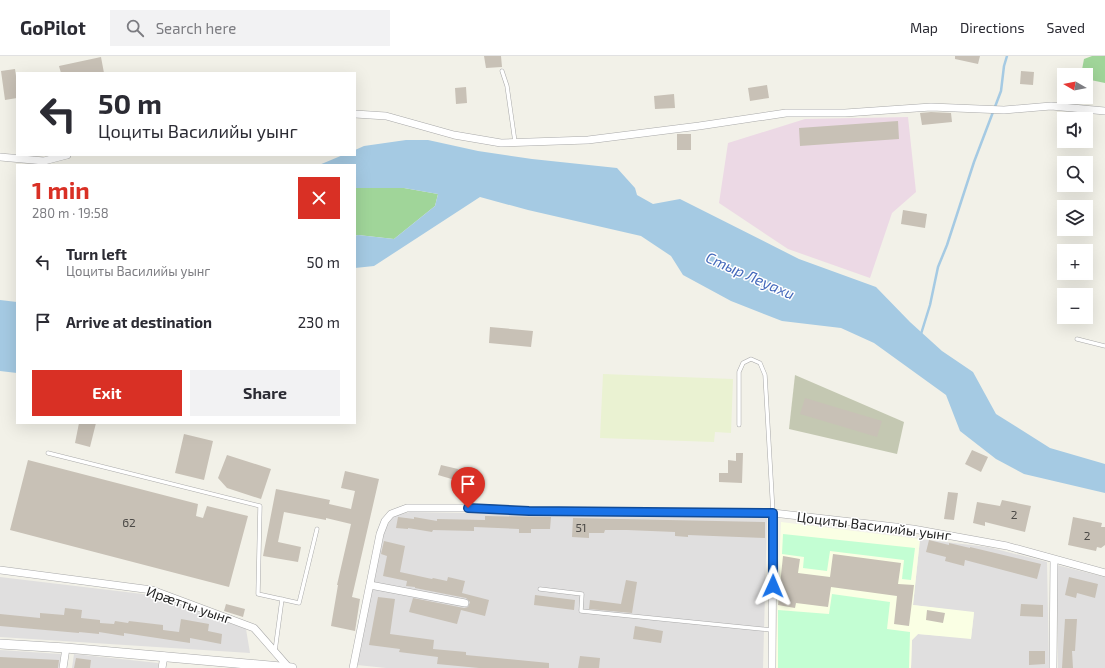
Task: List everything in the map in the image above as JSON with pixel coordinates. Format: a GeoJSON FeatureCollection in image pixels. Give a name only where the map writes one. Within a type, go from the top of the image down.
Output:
{"type":"FeatureCollection","features":[{"type":"Feature","properties":{"kind":"street"},"geometry":{"type":"LineString","coordinates":[[356,114],[386,116],[454,135],[501,144],[588,140],[786,113],[845,113],[931,107],[1004,110],[1051,106],[1105,111]]}},
{"type":"Feature","properties":{"kind":"street"},"geometry":{"type":"LineString","coordinates":[[0,157],[44,161],[63,156]]}},
{"type":"Feature","properties":{"kind":"street","name":"Цоциты Василийы уынг"},"geometry":{"type":"LineString","coordinates":[[353,668],[380,534],[385,522],[391,514],[408,508],[483,508],[529,511],[773,513],[913,528],[1007,546],[1105,573]]}},
{"type":"Feature","properties":{"kind":"street"},"geometry":{"type":"LineString","coordinates":[[772,668],[773,513]]}},
{"type":"Feature","properties":{"kind":"street"},"geometry":{"type":"LineString","coordinates":[[1054,560],[1054,668]]}},
{"type":"Feature","properties":{"kind":"street","name":"Ирæтты уынг"},"geometry":{"type":"LineString","coordinates":[[0,570],[152,590],[254,628],[289,668]]}},
{"type":"Feature","properties":{"kind":"street"},"geometry":{"type":"LineString","coordinates":[[370,585],[465,603]]}},
{"type":"Feature","properties":{"kind":"street"},"geometry":{"type":"LineString","coordinates":[[0,644],[164,656],[292,668]]}},
{"type":"Feature","properties":{"kind":"street"},"geometry":{"type":"LineString","coordinates":[[63,668],[66,648]]}},
{"type":"Feature","properties":{"kind":"street"},"geometry":{"type":"LineString","coordinates":[[162,668],[164,656]]}},
{"type":"Feature","properties":{"kind":"lane"},"geometry":{"type":"LineString","coordinates":[[502,71],[507,86],[515,143]]}},
{"type":"Feature","properties":{"kind":"lane"},"geometry":{"type":"LineString","coordinates":[[1077,339],[1105,346]]}},
{"type":"Feature","properties":{"kind":"lane"},"geometry":{"type":"LineString","coordinates":[[739,424],[739,372],[743,364],[751,359],[760,363],[765,375],[773,513]]}},
{"type":"Feature","properties":{"kind":"lane"},"geometry":{"type":"LineString","coordinates":[[48,453],[260,506],[258,594],[299,603],[317,529]]}},
{"type":"Feature","properties":{"kind":"lane"},"geometry":{"type":"LineString","coordinates":[[540,589],[582,594],[581,611],[772,630]]}},
{"type":"Feature","properties":{"kind":"lane"},"geometry":{"type":"LineString","coordinates":[[275,653],[282,599]]}},
{"type":"Feature","properties":{"kind":"shaded area"},"geometry":{"type":"Polygon","coordinates":[[[908,117],[916,192],[892,213],[870,278],[788,249],[719,203],[728,143],[805,119],[908,117]]]}},
{"type":"Feature","properties":{"kind":"shaded area"},"geometry":{"type":"Polygon","coordinates":[[[603,374],[733,379],[731,433],[715,432],[714,442],[600,438],[603,374]]]}},
{"type":"Feature","properties":{"kind":"shaded area"},"geometry":{"type":"Polygon","coordinates":[[[795,375],[904,422],[897,454],[789,429],[795,375]]]}},
{"type":"Feature","properties":{"kind":"shaded area"},"geometry":{"type":"Polygon","coordinates":[[[410,512],[767,518],[763,668],[386,668],[357,665],[381,536],[393,516],[410,512]]]}},
{"type":"Feature","properties":{"kind":"shaded area"},"geometry":{"type":"Polygon","coordinates":[[[781,522],[920,539],[913,605],[974,612],[971,639],[918,634],[912,640],[911,668],[775,668],[781,522]]]}},
{"type":"Feature","properties":{"kind":"shaded area"},"geometry":{"type":"Polygon","coordinates":[[[920,539],[988,547],[1047,562],[1049,668],[911,668],[912,640],[918,634],[971,638],[974,613],[913,605],[920,539]]]}},
{"type":"Feature","properties":{"kind":"shaded area"},"geometry":{"type":"Polygon","coordinates":[[[1057,565],[1105,577],[1105,668],[1058,668],[1057,565]]]}},
{"type":"Feature","properties":{"kind":"shaded area"},"geometry":{"type":"Polygon","coordinates":[[[0,577],[151,595],[246,629],[250,653],[0,637],[0,577]]]}},
{"type":"Feature","properties":{"kind":"shaded area"},"geometry":{"type":"Polygon","coordinates":[[[0,650],[61,654],[59,668],[0,668],[0,650]]]}},
{"type":"Feature","properties":{"kind":"shaded area"},"geometry":{"type":"Polygon","coordinates":[[[74,654],[158,663],[158,668],[72,668],[74,654]]]}},
{"type":"Feature","properties":{"kind":"green space"},"geometry":{"type":"Polygon","coordinates":[[[1092,56],[1105,56],[1105,83],[1093,80],[1093,68],[1082,68],[1084,59],[1092,56]]]}},
{"type":"Feature","properties":{"kind":"green space"},"geometry":{"type":"Polygon","coordinates":[[[356,188],[404,188],[438,194],[435,206],[394,239],[356,236],[356,188]]]}},
{"type":"Feature","properties":{"kind":"green space"},"geometry":{"type":"Polygon","coordinates":[[[783,534],[915,548],[911,580],[902,579],[904,560],[830,551],[827,571],[803,568],[804,557],[782,554],[783,534]]]}},
{"type":"Feature","properties":{"kind":"green space"},"geometry":{"type":"Polygon","coordinates":[[[832,594],[890,602],[887,629],[910,632],[909,668],[778,668],[778,610],[829,614],[832,594]]]}},
{"type":"Feature","properties":{"kind":"water","name":"Стыр Леуахи"},"geometry":{"type":"Polygon","coordinates":[[[406,140],[428,140],[478,151],[532,159],[617,168],[635,188],[637,195],[653,204],[680,199],[799,259],[876,287],[910,322],[942,351],[973,372],[996,414],[1050,448],[1105,464],[1105,493],[1024,474],[996,459],[960,431],[946,395],[874,343],[841,328],[782,321],[731,301],[683,275],[671,256],[641,236],[528,210],[480,197],[374,266],[356,268],[356,236],[394,239],[435,206],[438,194],[404,188],[356,188],[356,164],[321,164],[341,156],[356,156],[356,150],[364,146],[406,140]]]}},
{"type":"Feature","properties":{"kind":"water"},"geometry":{"type":"Polygon","coordinates":[[[0,300],[16,302],[16,373],[0,371],[0,300]]]}},
{"type":"Feature","properties":{"kind":"building"},"geometry":{"type":"Polygon","coordinates":[[[484,56],[501,56],[502,67],[486,68],[484,56]]]}},
{"type":"Feature","properties":{"kind":"building"},"geometry":{"type":"Polygon","coordinates":[[[955,56],[980,56],[978,64],[955,59],[955,56]]]}},
{"type":"Feature","properties":{"kind":"building"},"geometry":{"type":"Polygon","coordinates":[[[101,57],[104,72],[61,72],[59,66],[101,57]]]}},
{"type":"Feature","properties":{"kind":"building"},"geometry":{"type":"Polygon","coordinates":[[[15,69],[16,98],[5,100],[1,71],[15,69]]]}},
{"type":"Feature","properties":{"kind":"building"},"geometry":{"type":"Polygon","coordinates":[[[1021,71],[1034,72],[1033,85],[1020,84],[1021,71]]]}},
{"type":"Feature","properties":{"kind":"building"},"geometry":{"type":"Polygon","coordinates":[[[767,85],[769,98],[750,101],[748,88],[767,85]]]}},
{"type":"Feature","properties":{"kind":"building"},"geometry":{"type":"Polygon","coordinates":[[[466,87],[467,103],[456,104],[455,88],[466,87]]]}},
{"type":"Feature","properties":{"kind":"building"},"geometry":{"type":"Polygon","coordinates":[[[674,94],[675,108],[655,109],[654,96],[674,94]]]}},
{"type":"Feature","properties":{"kind":"building"},"geometry":{"type":"Polygon","coordinates":[[[920,113],[951,113],[952,122],[922,125],[920,113]]]}},
{"type":"Feature","properties":{"kind":"building"},"geometry":{"type":"Polygon","coordinates":[[[898,121],[899,139],[800,146],[799,128],[898,121]]]}},
{"type":"Feature","properties":{"kind":"building"},"geometry":{"type":"Polygon","coordinates":[[[677,134],[691,134],[691,150],[677,150],[677,134]]]}},
{"type":"Feature","properties":{"kind":"building"},"geometry":{"type":"Polygon","coordinates":[[[903,210],[927,214],[925,228],[901,224],[903,210]]]}},
{"type":"Feature","properties":{"kind":"building"},"geometry":{"type":"Polygon","coordinates":[[[490,327],[533,331],[531,347],[489,343],[490,327]]]}},
{"type":"Feature","properties":{"kind":"building"},"geometry":{"type":"Polygon","coordinates":[[[805,398],[882,421],[877,437],[800,414],[805,398]]]}},
{"type":"Feature","properties":{"kind":"building"},"geometry":{"type":"Polygon","coordinates":[[[79,424],[96,424],[90,447],[75,443],[79,424]]]}},
{"type":"Feature","properties":{"kind":"building"},"geometry":{"type":"Polygon","coordinates":[[[184,434],[213,441],[204,480],[175,473],[184,434]]]}},
{"type":"Feature","properties":{"kind":"building"},"geometry":{"type":"Polygon","coordinates":[[[972,450],[988,457],[981,472],[965,464],[972,450]]]}},
{"type":"Feature","properties":{"kind":"building"},"geometry":{"type":"Polygon","coordinates":[[[736,453],[743,453],[742,483],[719,482],[719,473],[728,473],[728,460],[736,461],[736,453]]]}},
{"type":"Feature","properties":{"kind":"building"},"geometry":{"type":"Polygon","coordinates":[[[227,455],[271,469],[261,499],[227,488],[218,478],[227,455]]]}},
{"type":"Feature","properties":{"kind":"building"},"geometry":{"type":"Polygon","coordinates":[[[28,460],[198,504],[196,516],[203,518],[207,506],[248,516],[229,587],[10,530],[28,460]]]}},
{"type":"Feature","properties":{"kind":"building"},"geometry":{"type":"Polygon","coordinates":[[[441,465],[458,469],[455,480],[438,475],[441,465]]]}},
{"type":"Feature","properties":{"kind":"building"},"geometry":{"type":"Polygon","coordinates":[[[345,471],[379,479],[352,597],[360,599],[355,631],[331,626],[337,585],[351,524],[326,518],[326,520],[284,512],[278,542],[301,547],[298,562],[263,556],[276,489],[330,500],[329,504],[351,509],[355,491],[341,488],[345,471]]]}},
{"type":"Feature","properties":{"kind":"building"},"geometry":{"type":"Polygon","coordinates":[[[948,492],[958,493],[954,520],[944,519],[948,492]]]}},
{"type":"Feature","properties":{"kind":"building"},"geometry":{"type":"Polygon","coordinates":[[[1002,500],[1031,506],[1025,532],[985,522],[985,526],[973,523],[977,502],[1000,506],[1002,500]]]}},
{"type":"Feature","properties":{"kind":"building"},"geometry":{"type":"Polygon","coordinates":[[[485,516],[551,517],[550,529],[531,529],[531,533],[519,533],[519,529],[474,527],[474,531],[433,530],[432,532],[408,528],[396,528],[398,517],[414,519],[414,517],[437,521],[437,519],[485,520],[485,516]]]}},
{"type":"Feature","properties":{"kind":"building"},"geometry":{"type":"Polygon","coordinates":[[[1073,517],[1102,523],[1101,527],[1105,527],[1105,545],[1101,548],[1097,547],[1096,551],[1068,545],[1073,517]]]}},
{"type":"Feature","properties":{"kind":"building"},"geometry":{"type":"Polygon","coordinates":[[[573,518],[765,522],[765,538],[688,535],[688,537],[675,536],[675,532],[627,530],[605,530],[604,533],[589,533],[589,538],[572,537],[573,518]]]}},
{"type":"Feature","properties":{"kind":"building"},"geometry":{"type":"Polygon","coordinates":[[[929,540],[949,545],[949,543],[970,547],[1041,564],[1037,579],[965,560],[964,566],[945,561],[946,557],[926,552],[929,540]]]}},
{"type":"Feature","properties":{"kind":"building"},"geometry":{"type":"Polygon","coordinates":[[[384,541],[405,546],[400,572],[432,579],[447,581],[448,577],[465,581],[462,593],[489,600],[485,616],[461,610],[457,624],[409,612],[413,598],[464,608],[468,607],[470,602],[466,598],[406,586],[407,581],[383,576],[387,556],[381,554],[384,541]]]}},
{"type":"Feature","properties":{"kind":"building"},"geometry":{"type":"Polygon","coordinates":[[[833,554],[901,563],[898,584],[914,585],[909,626],[894,624],[897,596],[831,587],[828,607],[796,603],[795,608],[778,605],[783,556],[800,559],[798,573],[830,577],[833,554]]]}},
{"type":"Feature","properties":{"kind":"building"},"geometry":{"type":"Polygon","coordinates":[[[1069,577],[1098,584],[1095,598],[1077,593],[1076,598],[1065,595],[1069,577]]]}},
{"type":"Feature","properties":{"kind":"building"},"geometry":{"type":"Polygon","coordinates":[[[626,580],[637,582],[632,613],[589,609],[590,600],[621,604],[626,580]]]}},
{"type":"Feature","properties":{"kind":"building"},"geometry":{"type":"Polygon","coordinates":[[[535,595],[575,600],[574,610],[534,605],[535,595]]]}},
{"type":"Feature","properties":{"kind":"building"},"geometry":{"type":"Polygon","coordinates":[[[378,597],[395,599],[390,634],[434,640],[433,649],[466,652],[466,655],[549,663],[549,668],[479,668],[437,664],[438,657],[399,652],[400,649],[369,645],[378,597]]]}},
{"type":"Feature","properties":{"kind":"building"},"geometry":{"type":"Polygon","coordinates":[[[226,604],[245,609],[243,617],[224,611],[226,604]]]}},
{"type":"Feature","properties":{"kind":"building"},"geometry":{"type":"Polygon","coordinates":[[[1021,604],[1043,605],[1043,617],[1020,616],[1021,604]]]}},
{"type":"Feature","properties":{"kind":"building"},"geometry":{"type":"Polygon","coordinates":[[[65,608],[82,610],[81,618],[100,620],[100,623],[114,624],[115,621],[128,623],[129,621],[163,625],[163,630],[179,632],[181,619],[209,624],[208,631],[222,634],[221,644],[190,638],[190,643],[124,633],[124,636],[99,632],[99,634],[79,633],[0,626],[0,614],[40,618],[40,613],[64,615],[65,608]]]}},
{"type":"Feature","properties":{"kind":"building"},"geometry":{"type":"Polygon","coordinates":[[[927,610],[945,613],[943,623],[926,620],[927,610]]]}},
{"type":"Feature","properties":{"kind":"building"},"geometry":{"type":"Polygon","coordinates":[[[1065,619],[1077,619],[1075,651],[1072,651],[1073,668],[1062,668],[1065,619]]]}},
{"type":"Feature","properties":{"kind":"building"},"geometry":{"type":"Polygon","coordinates":[[[635,626],[663,631],[661,643],[633,639],[635,626]]]}},
{"type":"Feature","properties":{"kind":"building"},"geometry":{"type":"Polygon","coordinates":[[[1029,651],[1045,651],[1045,664],[1029,665],[1029,651]]]}},
{"type":"Feature","properties":{"kind":"building"},"geometry":{"type":"Polygon","coordinates":[[[580,656],[600,658],[599,668],[578,668],[580,656]]]}},
{"type":"Feature","properties":{"kind":"building"},"geometry":{"type":"Polygon","coordinates":[[[0,657],[59,660],[58,668],[0,668],[0,657]]]}},
{"type":"Feature","properties":{"kind":"building"},"geometry":{"type":"Polygon","coordinates":[[[76,658],[91,660],[90,668],[74,668],[76,658]]]}},
{"type":"Feature","properties":{"kind":"waterway"},"geometry":{"type":"LineString","coordinates":[[921,334],[930,305],[938,267],[947,245],[974,162],[1001,91],[1004,66],[1007,56]]}},
{"type":"Feature","properties":{"kind":"route"},"geometry":{"type":"LineString","coordinates":[[468,508],[529,511],[773,513],[773,586]]}}]}
